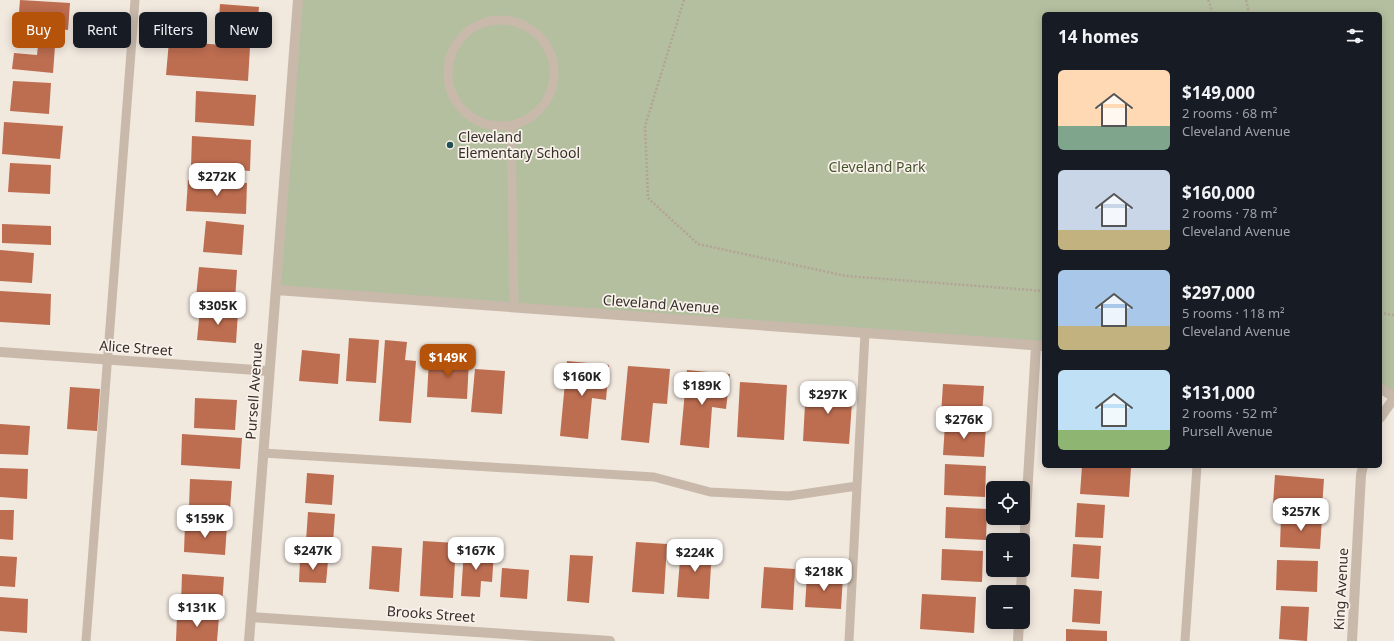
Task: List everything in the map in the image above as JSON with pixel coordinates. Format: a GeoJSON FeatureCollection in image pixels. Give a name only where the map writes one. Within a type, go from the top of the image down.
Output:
{"type":"FeatureCollection","features":[{"type":"Feature","properties":{"kind":"street","name":"Pursell Avenue"},"geometry":{"type":"LineString","coordinates":[[249,641],[298,0]]}},
{"type":"Feature","properties":{"kind":"street","name":"Cleveland Avenue"},"geometry":{"type":"LineString","coordinates":[[276,290],[1040,346]]}},
{"type":"Feature","properties":{"kind":"street"},"geometry":{"type":"LineString","coordinates":[[1025,533],[1040,346]]}},
{"type":"Feature","properties":{"kind":"street","name":"Alice Street"},"geometry":{"type":"LineString","coordinates":[[0,352],[269,372]]}},
{"type":"Feature","properties":{"kind":"street"},"geometry":{"type":"LineString","coordinates":[[1382,389],[1394,397],[1382,415]]}},
{"type":"Feature","properties":{"kind":"street","name":"King Avenue"},"geometry":{"type":"LineString","coordinates":[[1352,641],[1363,468]]}},
{"type":"Feature","properties":{"kind":"street","name":"Brooks Street"},"geometry":{"type":"LineString","coordinates":[[251,617],[610,641]]}},
{"type":"Feature","properties":{"kind":"street"},"geometry":{"type":"LineString","coordinates":[[1018,641],[1019,629]]}},
{"type":"Feature","properties":{"kind":"lane"},"geometry":{"type":"LineString","coordinates":[[86,641],[135,0]]}},
{"type":"Feature","properties":{"kind":"lane"},"geometry":{"type":"LineString","coordinates":[[498,20],[516,22],[532,30],[544,42],[552,58],[554,75],[550,92],[541,108],[528,119],[511,125],[494,126],[477,120],[463,110],[453,96],[448,79],[449,62],[455,46],[467,33],[482,24],[498,20]]}},
{"type":"Feature","properties":{"kind":"lane"},"geometry":{"type":"LineString","coordinates":[[511,125],[514,307]]}},
{"type":"Feature","properties":{"kind":"lane"},"geometry":{"type":"LineString","coordinates":[[848,641],[865,333]]}},
{"type":"Feature","properties":{"kind":"lane"},"geometry":{"type":"LineString","coordinates":[[263,454],[654,477],[710,492],[790,496],[857,486]]}},
{"type":"Feature","properties":{"kind":"lane"},"geometry":{"type":"LineString","coordinates":[[1185,641],[1197,468]]}},
{"type":"Feature","properties":{"kind":"path"},"geometry":{"type":"LineString","coordinates":[[684,0],[645,126],[648,198],[698,244],[846,276],[1042,291]]}},
{"type":"Feature","properties":{"kind":"path"},"geometry":{"type":"LineString","coordinates":[[1208,0],[1211,7],[1210,12]]}},
{"type":"Feature","properties":{"kind":"path"},"geometry":{"type":"LineString","coordinates":[[1246,0],[1248,12]]}},
{"type":"Feature","properties":{"kind":"path"},"geometry":{"type":"LineString","coordinates":[[1382,313],[1394,315]]}},
{"type":"Feature","properties":{"kind":"green space","name":"Cleveland Park"},"geometry":{"type":"Polygon","coordinates":[[[298,0],[1394,0],[1394,397],[1382,389],[1382,12],[1042,12],[1042,346],[276,290],[298,0]]]}},
{"type":"Feature","properties":{"kind":"building"},"geometry":{"type":"Polygon","coordinates":[[[20,0],[70,3],[68,30],[65,30],[65,12],[19,12],[20,0]]]}},
{"type":"Feature","properties":{"kind":"building"},"geometry":{"type":"Polygon","coordinates":[[[220,4],[259,7],[259,12],[219,12],[220,4]]]}},
{"type":"Feature","properties":{"kind":"building"},"geometry":{"type":"Polygon","coordinates":[[[207,44],[215,44],[215,48],[250,48],[248,81],[166,75],[168,48],[207,48],[207,44]]]}},
{"type":"Feature","properties":{"kind":"building"},"geometry":{"type":"Polygon","coordinates":[[[38,48],[55,48],[53,73],[12,69],[14,53],[37,55],[38,48]]]}},
{"type":"Feature","properties":{"kind":"building"},"geometry":{"type":"Polygon","coordinates":[[[13,81],[51,83],[49,114],[10,111],[13,81]]]}},
{"type":"Feature","properties":{"kind":"building"},"geometry":{"type":"Polygon","coordinates":[[[196,91],[256,95],[254,126],[195,122],[196,91]]]}},
{"type":"Feature","properties":{"kind":"building"},"geometry":{"type":"Polygon","coordinates":[[[4,122],[63,126],[60,159],[2,154],[4,122]]]}},
{"type":"Feature","properties":{"kind":"building"},"geometry":{"type":"Polygon","coordinates":[[[192,136],[251,140],[250,171],[191,167],[192,136]]]}},
{"type":"Feature","properties":{"kind":"building"},"geometry":{"type":"Polygon","coordinates":[[[10,163],[51,165],[50,194],[8,192],[10,163]]]}},
{"type":"Feature","properties":{"kind":"building"},"geometry":{"type":"Polygon","coordinates":[[[188,180],[247,183],[246,214],[186,211],[188,180]]]}},
{"type":"Feature","properties":{"kind":"building"},"geometry":{"type":"Polygon","coordinates":[[[206,221],[244,225],[242,255],[203,252],[206,221]]]}},
{"type":"Feature","properties":{"kind":"building"},"geometry":{"type":"Polygon","coordinates":[[[2,224],[51,226],[51,245],[2,243],[2,224]]]}},
{"type":"Feature","properties":{"kind":"building"},"geometry":{"type":"Polygon","coordinates":[[[0,250],[34,253],[32,283],[0,281],[0,250]]]}},
{"type":"Feature","properties":{"kind":"building"},"geometry":{"type":"Polygon","coordinates":[[[199,267],[237,270],[235,300],[196,297],[199,267]]]}},
{"type":"Feature","properties":{"kind":"building"},"geometry":{"type":"Polygon","coordinates":[[[0,291],[51,294],[50,325],[0,322],[0,291]]]}},
{"type":"Feature","properties":{"kind":"building"},"geometry":{"type":"Polygon","coordinates":[[[200,309],[238,312],[236,343],[197,340],[200,309]]]}},
{"type":"Feature","properties":{"kind":"building"},"geometry":{"type":"Polygon","coordinates":[[[349,338],[379,340],[376,383],[346,381],[349,338]]]}},
{"type":"Feature","properties":{"kind":"building"},"geometry":{"type":"Polygon","coordinates":[[[385,340],[407,342],[405,360],[416,361],[411,423],[379,421],[385,340]]]}},
{"type":"Feature","properties":{"kind":"building"},"geometry":{"type":"Polygon","coordinates":[[[302,350],[340,354],[338,384],[299,381],[302,350]]]}},
{"type":"Feature","properties":{"kind":"building"},"geometry":{"type":"Polygon","coordinates":[[[429,358],[469,360],[467,399],[427,397],[429,358]]]}},
{"type":"Feature","properties":{"kind":"building"},"geometry":{"type":"Polygon","coordinates":[[[567,361],[609,365],[606,400],[592,398],[588,439],[560,436],[567,361]]]}},
{"type":"Feature","properties":{"kind":"building"},"geometry":{"type":"Polygon","coordinates":[[[628,366],[670,369],[667,404],[653,403],[649,443],[621,440],[628,366]]]}},
{"type":"Feature","properties":{"kind":"building"},"geometry":{"type":"Polygon","coordinates":[[[475,369],[505,371],[502,414],[471,412],[475,369]]]}},
{"type":"Feature","properties":{"kind":"building"},"geometry":{"type":"Polygon","coordinates":[[[687,370],[730,374],[726,409],[712,407],[709,448],[680,445],[687,370]]]}},
{"type":"Feature","properties":{"kind":"building"},"geometry":{"type":"Polygon","coordinates":[[[740,382],[787,385],[784,440],[737,437],[740,382]]]}},
{"type":"Feature","properties":{"kind":"building"},"geometry":{"type":"Polygon","coordinates":[[[943,384],[984,386],[982,416],[941,415],[943,384]]]}},
{"type":"Feature","properties":{"kind":"building"},"geometry":{"type":"Polygon","coordinates":[[[806,386],[853,389],[849,444],[803,441],[806,386]]]}},
{"type":"Feature","properties":{"kind":"building"},"geometry":{"type":"Polygon","coordinates":[[[70,387],[100,389],[97,431],[67,429],[70,387]]]}},
{"type":"Feature","properties":{"kind":"building"},"geometry":{"type":"Polygon","coordinates":[[[195,398],[237,400],[235,430],[194,428],[195,398]]]}},
{"type":"Feature","properties":{"kind":"building"},"geometry":{"type":"Polygon","coordinates":[[[0,424],[30,426],[28,455],[0,454],[0,424]]]}},
{"type":"Feature","properties":{"kind":"building"},"geometry":{"type":"Polygon","coordinates":[[[945,424],[986,426],[984,457],[943,455],[945,424]]]}},
{"type":"Feature","properties":{"kind":"building"},"geometry":{"type":"Polygon","coordinates":[[[182,434],[242,438],[240,469],[181,465],[182,434]]]}},
{"type":"Feature","properties":{"kind":"building"},"geometry":{"type":"Polygon","coordinates":[[[945,464],[986,466],[985,497],[944,495],[945,464]]]}},
{"type":"Feature","properties":{"kind":"building"},"geometry":{"type":"Polygon","coordinates":[[[0,468],[28,469],[27,499],[0,497],[0,468]]]}},
{"type":"Feature","properties":{"kind":"building"},"geometry":{"type":"Polygon","coordinates":[[[1082,468],[1131,468],[1129,497],[1080,494],[1082,468]]]}},
{"type":"Feature","properties":{"kind":"building"},"geometry":{"type":"Polygon","coordinates":[[[307,473],[334,475],[332,505],[305,503],[307,473]]]}},
{"type":"Feature","properties":{"kind":"building"},"geometry":{"type":"Polygon","coordinates":[[[1275,475],[1324,479],[1322,508],[1273,504],[1275,475]]]}},
{"type":"Feature","properties":{"kind":"building"},"geometry":{"type":"Polygon","coordinates":[[[190,479],[232,481],[230,510],[189,508],[190,479]]]}},
{"type":"Feature","properties":{"kind":"building"},"geometry":{"type":"Polygon","coordinates":[[[1077,503],[1105,505],[1103,538],[1075,537],[1077,503]]]}},
{"type":"Feature","properties":{"kind":"building"},"geometry":{"type":"Polygon","coordinates":[[[946,507],[986,509],[986,540],[945,538],[946,507]]]}},
{"type":"Feature","properties":{"kind":"building"},"geometry":{"type":"Polygon","coordinates":[[[0,510],[14,510],[13,540],[0,539],[0,510]]]}},
{"type":"Feature","properties":{"kind":"building"},"geometry":{"type":"Polygon","coordinates":[[[308,512],[335,514],[333,543],[306,541],[308,512]]]}},
{"type":"Feature","properties":{"kind":"building"},"geometry":{"type":"Polygon","coordinates":[[[1281,516],[1322,518],[1320,549],[1280,547],[1281,516]]]}},
{"type":"Feature","properties":{"kind":"building"},"geometry":{"type":"Polygon","coordinates":[[[185,523],[227,525],[225,555],[184,552],[185,523]]]}},
{"type":"Feature","properties":{"kind":"building"},"geometry":{"type":"Polygon","coordinates":[[[423,541],[456,543],[453,598],[420,596],[423,541]]]}},
{"type":"Feature","properties":{"kind":"building"},"geometry":{"type":"Polygon","coordinates":[[[636,542],[667,544],[664,594],[632,592],[636,542]]]}},
{"type":"Feature","properties":{"kind":"building"},"geometry":{"type":"Polygon","coordinates":[[[1073,544],[1101,546],[1099,579],[1071,577],[1073,544]]]}},
{"type":"Feature","properties":{"kind":"building"},"geometry":{"type":"Polygon","coordinates":[[[372,546],[402,548],[399,592],[369,589],[372,546]]]}},
{"type":"Feature","properties":{"kind":"building"},"geometry":{"type":"Polygon","coordinates":[[[681,547],[712,549],[709,599],[677,597],[681,547]]]}},
{"type":"Feature","properties":{"kind":"building"},"geometry":{"type":"Polygon","coordinates":[[[464,549],[494,551],[492,582],[481,581],[480,597],[461,596],[464,549]]]}},
{"type":"Feature","properties":{"kind":"building"},"geometry":{"type":"Polygon","coordinates":[[[942,549],[983,551],[982,582],[941,580],[942,549]]]}},
{"type":"Feature","properties":{"kind":"building"},"geometry":{"type":"Polygon","coordinates":[[[570,555],[593,556],[589,603],[567,601],[570,555]]]}},
{"type":"Feature","properties":{"kind":"building"},"geometry":{"type":"Polygon","coordinates":[[[0,556],[17,557],[15,587],[0,586],[0,556]]]}},
{"type":"Feature","properties":{"kind":"building"},"geometry":{"type":"Polygon","coordinates":[[[300,560],[328,561],[326,583],[299,582],[300,560]]]}},
{"type":"Feature","properties":{"kind":"building"},"geometry":{"type":"Polygon","coordinates":[[[1277,560],[1318,561],[1317,592],[1276,590],[1277,560]]]}},
{"type":"Feature","properties":{"kind":"building"},"geometry":{"type":"Polygon","coordinates":[[[764,567],[795,569],[793,610],[761,608],[764,567]]]}},
{"type":"Feature","properties":{"kind":"building"},"geometry":{"type":"Polygon","coordinates":[[[502,568],[529,570],[527,599],[500,597],[502,568]]]}},
{"type":"Feature","properties":{"kind":"building"},"geometry":{"type":"Polygon","coordinates":[[[182,574],[224,577],[222,606],[181,604],[182,574]]]}},
{"type":"Feature","properties":{"kind":"building"},"geometry":{"type":"Polygon","coordinates":[[[807,574],[843,576],[841,609],[805,607],[807,574]]]}},
{"type":"Feature","properties":{"kind":"building"},"geometry":{"type":"Polygon","coordinates":[[[1074,589],[1102,591],[1100,624],[1072,622],[1074,589]]]}},
{"type":"Feature","properties":{"kind":"building"},"geometry":{"type":"Polygon","coordinates":[[[922,594],[976,597],[974,633],[920,629],[922,594]]]}},
{"type":"Feature","properties":{"kind":"building"},"geometry":{"type":"Polygon","coordinates":[[[0,597],[28,599],[27,633],[0,631],[0,597]]]}},
{"type":"Feature","properties":{"kind":"building"},"geometry":{"type":"Polygon","coordinates":[[[1281,606],[1309,607],[1307,641],[1279,639],[1281,606]]]}},
{"type":"Feature","properties":{"kind":"building"},"geometry":{"type":"Polygon","coordinates":[[[177,615],[219,617],[217,641],[176,641],[177,615]]]}},
{"type":"Feature","properties":{"kind":"building"},"geometry":{"type":"Polygon","coordinates":[[[1066,629],[1107,631],[1107,641],[1066,641],[1066,629]]]}},
{"type":"Feature","properties":{"kind":"place","name":"Cleveland Elementary School"},"geometry":{"type":"Point","coordinates":[450,145]}}]}
